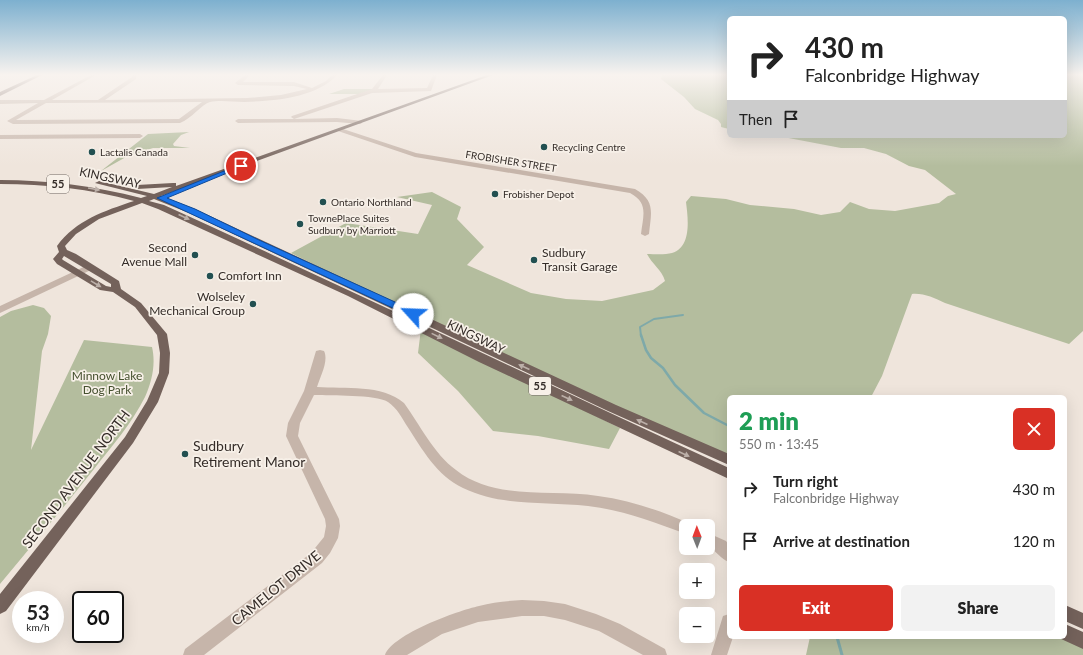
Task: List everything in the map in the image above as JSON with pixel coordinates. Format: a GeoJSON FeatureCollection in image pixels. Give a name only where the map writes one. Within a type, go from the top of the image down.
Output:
{"type":"FeatureCollection","features":[{"type":"Feature","properties":{"kind":"main road"},"geometry":{"type":"LineString","coordinates":[[158,197],[202,179],[406,106]]}},
{"type":"Feature","properties":{"kind":"main road"},"geometry":{"type":"LineString","coordinates":[[82,226],[144,202],[206,181],[235,168]]}},
{"type":"Feature","properties":{"kind":"main road","name":"KINGSWAY"},"geometry":{"type":"LineString","coordinates":[[0,177],[60,179],[106,185],[138,191],[158,197],[192,211],[612,408],[727,459]]}},
{"type":"Feature","properties":{"kind":"main road"},"geometry":{"type":"LineString","coordinates":[[106,185],[158,187],[202,179]]}},
{"type":"Feature","properties":{"kind":"main road","name":"KINGSWAY"},"geometry":{"type":"LineString","coordinates":[[0,182],[55,184],[116,194],[173,212],[351,294],[496,365],[727,473]]}},
{"type":"Feature","properties":{"kind":"main road"},"geometry":{"type":"LineString","coordinates":[[110,211],[120,204],[120,199],[116,194]]}},
{"type":"Feature","properties":{"kind":"main road"},"geometry":{"type":"LineString","coordinates":[[63,252],[62,246],[64,241],[73,232],[96,217],[110,211],[144,202]]}},
{"type":"Feature","properties":{"kind":"main road","name":"SECOND AVENUE NORTH"},"geometry":{"type":"LineString","coordinates":[[0,606],[129,440],[161,384],[164,373],[166,353],[162,334],[138,305],[116,290],[103,288],[57,259],[63,252],[73,256],[116,283],[116,290]]}},
{"type":"Feature","properties":{"kind":"main road"},"geometry":{"type":"LineString","coordinates":[[1067,614],[1083,621]]}},
{"type":"Feature","properties":{"kind":"main road"},"geometry":{"type":"LineString","coordinates":[[1067,633],[1083,641]]}},
{"type":"Feature","properties":{"kind":"street"},"geometry":{"type":"LineString","coordinates":[[38,106],[10,121],[180,121],[201,106]]}},
{"type":"Feature","properties":{"kind":"street"},"geometry":{"type":"LineString","coordinates":[[285,120],[328,106]]}},
{"type":"Feature","properties":{"kind":"street"},"geometry":{"type":"LineString","coordinates":[[238,121],[346,120],[360,122]]}},
{"type":"Feature","properties":{"kind":"street","name":"FROBISHER STREET"},"geometry":{"type":"LineString","coordinates":[[340,130],[415,155],[618,187],[632,191],[642,196],[646,202],[648,210],[645,234]]}},
{"type":"Feature","properties":{"kind":"street"},"geometry":{"type":"LineString","coordinates":[[0,136],[140,136]]}},
{"type":"Feature","properties":{"kind":"street"},"geometry":{"type":"LineString","coordinates":[[0,310],[90,267]]}},
{"type":"Feature","properties":{"kind":"street","name":"CAMELOT DRIVE"},"geometry":{"type":"LineString","coordinates":[[191,655],[312,562],[322,553],[332,536],[334,529],[332,519],[292,436],[294,423],[310,391],[320,360],[320,353]]}},
{"type":"Feature","properties":{"kind":"street"},"geometry":{"type":"LineString","coordinates":[[310,391],[376,394],[392,398],[400,406],[444,468],[466,483],[480,490],[494,494],[558,497],[608,503],[658,516],[679,525]]}},
{"type":"Feature","properties":{"kind":"street"},"geometry":{"type":"LineString","coordinates":[[715,543],[721,546],[727,553]]}},
{"type":"Feature","properties":{"kind":"street"},"geometry":{"type":"LineString","coordinates":[[393,655],[418,638],[441,626],[492,611],[517,609],[556,611],[584,618],[614,630],[659,655]]}},
{"type":"Feature","properties":{"kind":"street"},"geometry":{"type":"LineString","coordinates":[[719,655],[727,629]]}},
{"type":"Feature","properties":{"kind":"green space"},"geometry":{"type":"Polygon","coordinates":[[[692,106],[727,106],[727,128],[721,127],[718,120],[695,109],[692,106]]]}},
{"type":"Feature","properties":{"kind":"green space"},"geometry":{"type":"Polygon","coordinates":[[[1067,106],[1083,106],[1083,331],[1069,344],[945,303],[929,296],[912,294],[882,376],[872,395],[727,395],[727,459],[390,303],[291,253],[346,223],[418,234],[432,205],[397,197],[432,192],[461,207],[457,219],[484,247],[467,265],[531,293],[566,299],[602,301],[653,290],[665,281],[662,274],[647,254],[672,253],[683,245],[686,238],[688,224],[686,202],[691,196],[726,199],[750,205],[794,209],[821,215],[840,212],[850,202],[869,209],[895,211],[939,203],[948,196],[956,194],[925,170],[909,166],[886,154],[864,148],[841,148],[788,138],[1067,138],[1067,106]]]}},
{"type":"Feature","properties":{"kind":"green space"},"geometry":{"type":"Polygon","coordinates":[[[189,132],[181,135],[173,144],[174,146],[190,148],[153,148],[126,157],[101,171],[148,134],[189,132]]]}},
{"type":"Feature","properties":{"kind":"green space","name":"Minnow Lake Dog Park"},"geometry":{"type":"Polygon","coordinates":[[[33,305],[44,308],[51,316],[48,334],[42,351],[31,450],[84,340],[152,347],[154,360],[150,385],[140,407],[128,425],[71,498],[0,584],[0,317],[11,311],[33,305]]]}},
{"type":"Feature","properties":{"kind":"green space"},"geometry":{"type":"Polygon","coordinates":[[[421,329],[620,428],[609,449],[538,436],[493,431],[458,391],[418,353],[421,329]]]}},
{"type":"Feature","properties":{"kind":"green space"},"geometry":{"type":"Polygon","coordinates":[[[1067,637],[1083,641],[1083,655],[806,655],[810,639],[1067,639],[1067,637]]]}},
{"type":"Feature","properties":{"kind":"waterway"},"geometry":{"type":"LineString","coordinates":[[641,336],[640,327],[654,319],[683,315]]}},
{"type":"Feature","properties":{"kind":"waterway"},"geometry":{"type":"LineString","coordinates":[[641,335],[646,350],[651,358],[663,368],[675,385],[704,413],[727,425]]}},
{"type":"Feature","properties":{"kind":"waterway"},"geometry":{"type":"LineString","coordinates":[[838,639],[842,655]]}},
{"type":"Feature","properties":{"kind":"place","name":"Recycling Centre"},"geometry":{"type":"Point","coordinates":[544,147]}},
{"type":"Feature","properties":{"kind":"place","name":"Lactalis Canada"},"geometry":{"type":"Point","coordinates":[92,152]}},
{"type":"Feature","properties":{"kind":"place","name":"Frobisher Depot"},"geometry":{"type":"Point","coordinates":[495,194]}},
{"type":"Feature","properties":{"kind":"place","name":"Ontario Northland"},"geometry":{"type":"Point","coordinates":[323,202]}},
{"type":"Feature","properties":{"kind":"place","name":"TownePlace Suites Sudbury by Marriott"},"geometry":{"type":"Point","coordinates":[300,224]}},
{"type":"Feature","properties":{"kind":"place","name":"Second Avenue Mall"},"geometry":{"type":"Point","coordinates":[195,255]}},
{"type":"Feature","properties":{"kind":"place","name":"Sudbury Transit Garage"},"geometry":{"type":"Point","coordinates":[534,260]}},
{"type":"Feature","properties":{"kind":"place","name":"Comfort Inn"},"geometry":{"type":"Point","coordinates":[210,276]}},
{"type":"Feature","properties":{"kind":"place","name":"Wolseley Mechanical Group"},"geometry":{"type":"Point","coordinates":[253,304]}},
{"type":"Feature","properties":{"kind":"place","name":"Sudbury Retirement Manor"},"geometry":{"type":"Point","coordinates":[185,454]}},
{"type":"Feature","properties":{"kind":"route"},"geometry":{"type":"LineString","coordinates":[[241,166],[161,198],[209,218],[256,242],[413,314]]}}]}
